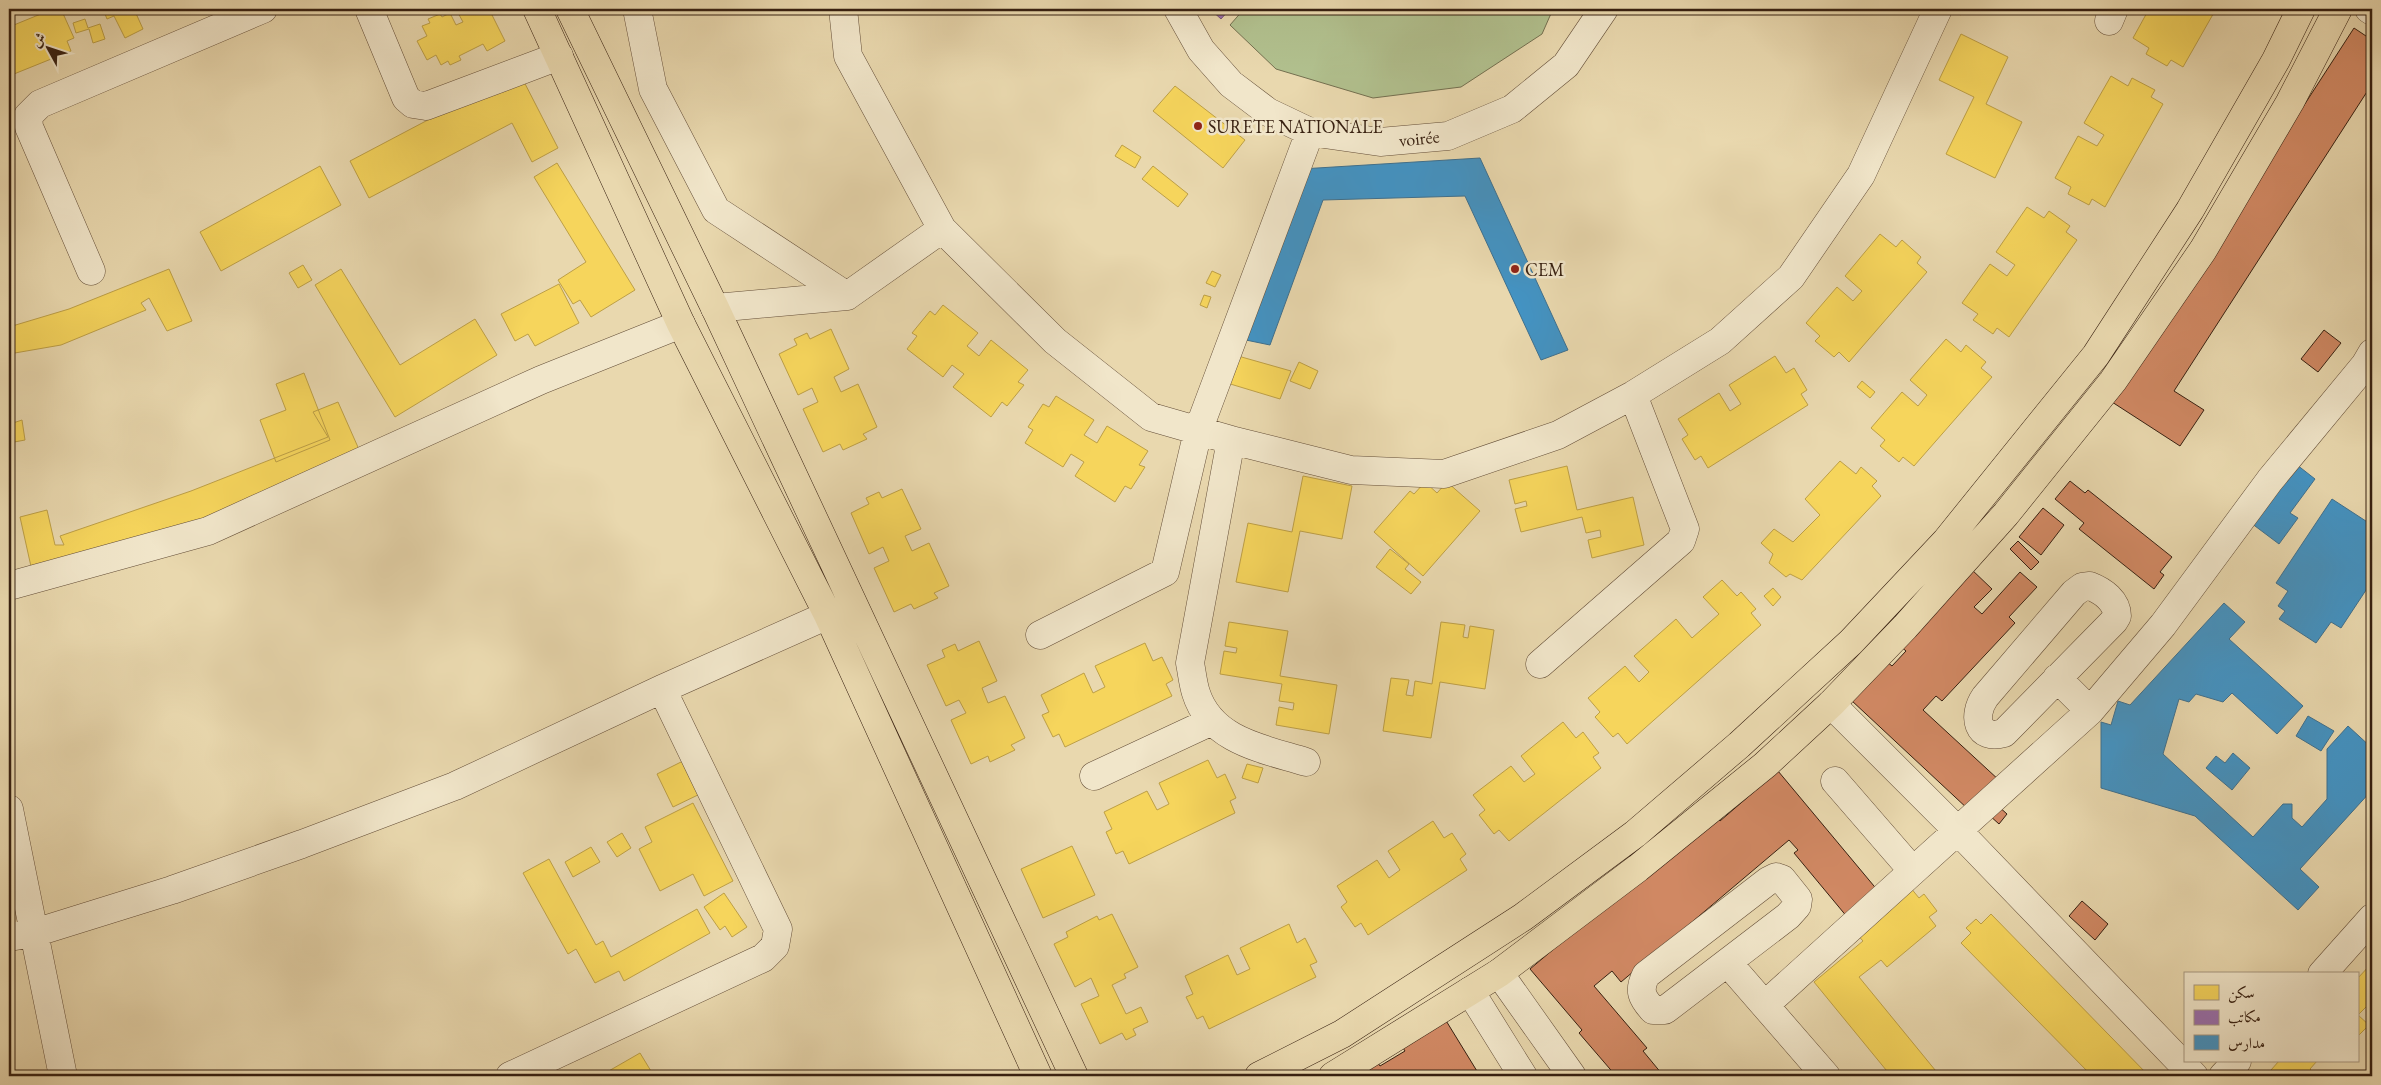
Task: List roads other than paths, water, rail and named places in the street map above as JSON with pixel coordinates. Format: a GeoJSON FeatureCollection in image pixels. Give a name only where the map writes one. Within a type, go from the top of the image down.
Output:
{"type":"FeatureCollection","features":[{"type":"Feature","properties":{"kind":"main road"},"geometry":{"type":"LineString","coordinates":[[537,9],[681,324],[828,615],[1038,1076]]}},
{"type":"Feature","properties":{"kind":"main road"},"geometry":{"type":"LineString","coordinates":[[570,9],[716,308],[1074,1076]]}},
{"type":"Feature","properties":{"kind":"main road"},"geometry":{"type":"LineString","coordinates":[[1259,1076],[1342,1034],[1523,917],[1634,834],[1739,745],[1851,642],[1946,541],[2096,355],[2190,210],[2276,60],[2301,9]]}},
{"type":"Feature","properties":{"kind":"main road"},"geometry":{"type":"LineString","coordinates":[[1333,1076],[1499,973],[1638,868],[1764,765],[1831,704],[1905,627],[2006,514],[2114,381],[2203,250],[2290,102],[2338,9]]}},
{"type":"Feature","properties":{"kind":"street"},"geometry":{"type":"LineString","coordinates":[[91,270],[29,127],[28,116],[40,104],[263,9]]}},
{"type":"Feature","properties":{"kind":"street"},"geometry":{"type":"LineString","coordinates":[[369,9],[406,98],[413,104],[426,106],[559,56]]}},
{"type":"Feature","properties":{"kind":"street"},"geometry":{"type":"LineString","coordinates":[[637,9],[653,89],[716,210],[847,296]]}},
{"type":"Feature","properties":{"kind":"street"},"geometry":{"type":"LineString","coordinates":[[844,9],[848,56],[942,228],[1055,341],[1150,417],[1231,440],[1351,470],[1444,474],[1558,435],[1632,395],[1720,341],[1791,277],[1861,175],[1938,9]]}},
{"type":"Feature","properties":{"kind":"street","name":"voirée"},"geometry":{"type":"LineString","coordinates":[[1178,9],[1201,50],[1232,84],[1268,112],[1310,132],[1380,142],[1448,136],[1512,109],[1566,65],[1604,9]]}},
{"type":"Feature","properties":{"kind":"street"},"geometry":{"type":"LineString","coordinates":[[1040,635],[1165,572],[1198,431],[1310,132]]}},
{"type":"Feature","properties":{"kind":"street"},"geometry":{"type":"LineString","coordinates":[[716,308],[847,296],[942,228]]}},
{"type":"Feature","properties":{"kind":"street"},"geometry":{"type":"LineString","coordinates":[[9,586],[208,531],[541,380],[681,324]]}},
{"type":"Feature","properties":{"kind":"street"},"geometry":{"type":"LineString","coordinates":[[1765,1005],[2090,711],[2163,625],[2270,480],[2372,354]]}},
{"type":"Feature","properties":{"kind":"street"},"geometry":{"type":"LineString","coordinates":[[1540,664],[1681,541],[1686,529],[1632,395]]}},
{"type":"Feature","properties":{"kind":"street"},"geometry":{"type":"LineString","coordinates":[[1231,440],[1190,663],[1196,695],[1212,721],[1238,741],[1306,762]]}},
{"type":"Feature","properties":{"kind":"street"},"geometry":{"type":"LineString","coordinates":[[2090,586],[2100,590],[2114,604],[2117,616],[2056,678],[2004,732],[1991,734],[1979,724],[1977,712],[1985,697],[2074,593],[2082,587],[2090,586]]}},
{"type":"Feature","properties":{"kind":"street"},"geometry":{"type":"LineString","coordinates":[[22,935],[172,890],[284,851],[455,786],[662,689],[828,615]]}},
{"type":"Feature","properties":{"kind":"street"},"geometry":{"type":"LineString","coordinates":[[2056,678],[2090,711]]}},
{"type":"Feature","properties":{"kind":"street"},"geometry":{"type":"LineString","coordinates":[[510,1076],[764,958],[775,946],[778,929],[662,689]]}},
{"type":"Feature","properties":{"kind":"street"},"geometry":{"type":"LineString","coordinates":[[1831,704],[1958,831],[2194,1076]]}},
{"type":"Feature","properties":{"kind":"street"},"geometry":{"type":"LineString","coordinates":[[1094,776],[1212,721]]}},
{"type":"Feature","properties":{"kind":"street"},"geometry":{"type":"LineString","coordinates":[[1835,781],[1913,871]]}},
{"type":"Feature","properties":{"kind":"street"},"geometry":{"type":"LineString","coordinates":[[9,809],[22,935],[63,1076]]}},
{"type":"Feature","properties":{"kind":"street"},"geometry":{"type":"LineString","coordinates":[[1776,877],[1782,879],[1798,899],[1797,906],[1788,916],[1728,963],[1665,1010],[1653,1010],[1643,998],[1641,985],[1646,975],[1768,880],[1776,877]]}},
{"type":"Feature","properties":{"kind":"street"},"geometry":{"type":"LineString","coordinates":[[2324,972],[2372,920]]}},
{"type":"Feature","properties":{"kind":"street"},"geometry":{"type":"LineString","coordinates":[[1728,963],[1826,1076]]}},
{"type":"Feature","properties":{"kind":"street"},"geometry":{"type":"LineString","coordinates":[[1499,973],[1572,1076]]}},
{"type":"Feature","properties":{"kind":"street"},"geometry":{"type":"LineString","coordinates":[[1470,992],[1523,1076]]}},
{"type":"Feature","properties":{"kind":"street"},"geometry":{"type":"LineString","coordinates":[[2222,1076],[2236,1062]]}},
{"type":"Feature","properties":{"kind":"place","name":"SURETE NATIONALE"},"geometry":{"type":"Point","coordinates":[1198,126]}},
{"type":"Feature","properties":{"kind":"place","name":"CEM"},"geometry":{"type":"Point","coordinates":[1515,269]}}]}
